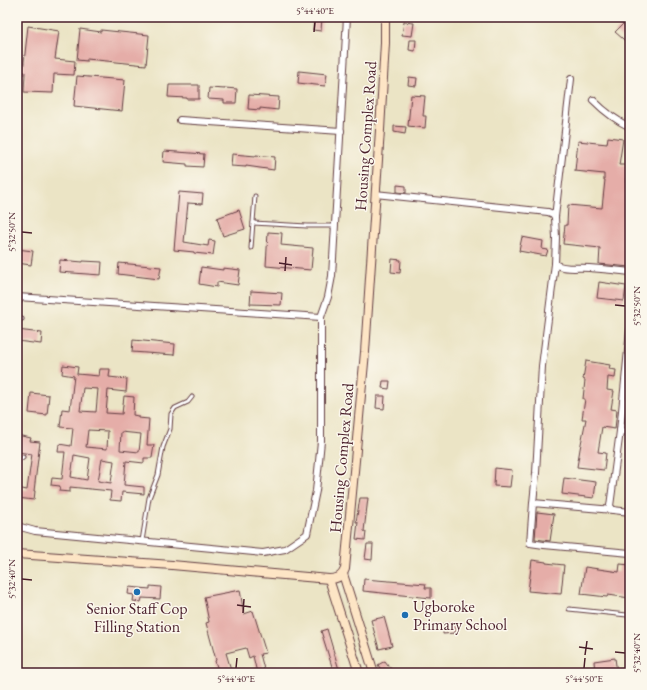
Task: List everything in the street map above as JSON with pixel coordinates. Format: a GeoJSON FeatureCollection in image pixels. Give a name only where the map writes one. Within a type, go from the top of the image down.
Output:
{"type":"FeatureCollection","features":[{"type":"Feature","properties":{"kind":"street"},"geometry":{"type":"LineString","coordinates":[[17,526],[35,531],[263,553],[285,549],[307,534],[316,491],[321,441],[321,316],[328,297],[332,276],[347,17]]}},
{"type":"Feature","properties":{"kind":"street","name":"Housing Complex Road"},"geometry":{"type":"LineString","coordinates":[[344,574],[364,352],[385,17]]}},
{"type":"Feature","properties":{"kind":"street"},"geometry":{"type":"LineString","coordinates":[[17,79],[19,60]]}},
{"type":"Feature","properties":{"kind":"street"},"geometry":{"type":"LineString","coordinates":[[571,79],[556,217],[554,264],[542,366],[536,473],[530,543],[630,553]]}},
{"type":"Feature","properties":{"kind":"street"},"geometry":{"type":"LineString","coordinates":[[594,100],[606,112],[630,127]]}},
{"type":"Feature","properties":{"kind":"street"},"geometry":{"type":"LineString","coordinates":[[180,120],[341,131]]}},
{"type":"Feature","properties":{"kind":"street"},"geometry":{"type":"LineString","coordinates":[[375,194],[548,212],[556,217]]}},
{"type":"Feature","properties":{"kind":"street"},"geometry":{"type":"LineString","coordinates":[[554,264],[564,267],[630,272]]}},
{"type":"Feature","properties":{"kind":"street"},"geometry":{"type":"LineString","coordinates":[[20,297],[321,316]]}},
{"type":"Feature","properties":{"kind":"street"},"geometry":{"type":"LineString","coordinates":[[613,510],[610,506],[610,501],[620,431],[630,330]]}},
{"type":"Feature","properties":{"kind":"street"},"geometry":{"type":"LineString","coordinates":[[620,431],[630,432]]}},
{"type":"Feature","properties":{"kind":"street"},"geometry":{"type":"LineString","coordinates":[[533,503],[630,512]]}},
{"type":"Feature","properties":{"kind":"street"},"geometry":{"type":"LineString","coordinates":[[17,554],[172,565],[329,579],[334,579],[344,574],[374,673]]}},
{"type":"Feature","properties":{"kind":"street"},"geometry":{"type":"LineString","coordinates":[[329,579],[359,673]]}},
{"type":"Feature","properties":{"kind":"lane"},"geometry":{"type":"LineString","coordinates":[[251,248],[255,196]]}},
{"type":"Feature","properties":{"kind":"lane"},"geometry":{"type":"LineString","coordinates":[[253,223],[335,226]]}},
{"type":"Feature","properties":{"kind":"lane"},"geometry":{"type":"LineString","coordinates":[[17,306],[20,297]]}},
{"type":"Feature","properties":{"kind":"lane"},"geometry":{"type":"LineString","coordinates":[[17,319],[22,319]]}},
{"type":"Feature","properties":{"kind":"lane"},"geometry":{"type":"LineString","coordinates":[[142,541],[149,498],[158,475],[163,447],[170,429],[171,414],[175,408],[188,402],[192,397]]}},
{"type":"Feature","properties":{"kind":"lane"},"geometry":{"type":"LineString","coordinates":[[17,461],[23,456]]}},
{"type":"Feature","properties":{"kind":"lane"},"geometry":{"type":"LineString","coordinates":[[570,609],[627,615],[630,617]]}},
{"type":"Feature","properties":{"kind":"building"},"geometry":{"type":"Polygon","coordinates":[[[314,17],[322,17],[321,31],[313,30],[314,17]]]}},
{"type":"Feature","properties":{"kind":"building"},"geometry":{"type":"Polygon","coordinates":[[[404,22],[414,23],[412,36],[402,35],[404,22]]]}},
{"type":"Feature","properties":{"kind":"building"},"geometry":{"type":"Polygon","coordinates":[[[623,24],[630,30],[630,45],[615,32],[623,24]]]}},
{"type":"Feature","properties":{"kind":"building"},"geometry":{"type":"Polygon","coordinates":[[[28,26],[59,31],[55,59],[75,61],[74,75],[54,74],[53,93],[24,92],[25,72],[23,72],[28,26]]]}},
{"type":"Feature","properties":{"kind":"building"},"geometry":{"type":"Polygon","coordinates":[[[80,29],[149,35],[146,65],[87,59],[87,61],[77,60],[80,29]]]}},
{"type":"Feature","properties":{"kind":"building"},"geometry":{"type":"Polygon","coordinates":[[[410,40],[416,40],[415,51],[409,50],[410,40]]]}},
{"type":"Feature","properties":{"kind":"building"},"geometry":{"type":"Polygon","coordinates":[[[299,71],[327,74],[325,86],[298,83],[299,71]]]}},
{"type":"Feature","properties":{"kind":"building"},"geometry":{"type":"Polygon","coordinates":[[[77,76],[125,80],[122,111],[74,106],[77,76]]]}},
{"type":"Feature","properties":{"kind":"building"},"geometry":{"type":"Polygon","coordinates":[[[409,77],[417,78],[416,86],[408,85],[409,77]]]}},
{"type":"Feature","properties":{"kind":"building"},"geometry":{"type":"Polygon","coordinates":[[[169,85],[199,85],[199,99],[168,97],[169,85]]]}},
{"type":"Feature","properties":{"kind":"building"},"geometry":{"type":"Polygon","coordinates":[[[209,88],[237,89],[236,103],[224,103],[224,100],[208,99],[209,88]]]}},
{"type":"Feature","properties":{"kind":"building"},"geometry":{"type":"Polygon","coordinates":[[[249,95],[279,97],[278,110],[260,108],[260,110],[248,109],[249,95]]]}},
{"type":"Feature","properties":{"kind":"building"},"geometry":{"type":"Polygon","coordinates":[[[411,95],[425,96],[423,116],[426,116],[425,128],[408,126],[411,95]]]}},
{"type":"Feature","properties":{"kind":"building"},"geometry":{"type":"Polygon","coordinates":[[[394,126],[406,127],[405,134],[394,132],[394,126]]]}},
{"type":"Feature","properties":{"kind":"building"},"geometry":{"type":"Polygon","coordinates":[[[608,137],[623,139],[619,165],[629,165],[630,178],[627,178],[627,190],[630,190],[630,267],[599,264],[600,248],[563,244],[565,225],[567,225],[568,205],[602,208],[605,180],[604,174],[575,171],[578,141],[607,144],[608,137]]]}},
{"type":"Feature","properties":{"kind":"building"},"geometry":{"type":"Polygon","coordinates":[[[164,151],[204,154],[203,167],[163,162],[164,151]]]}},
{"type":"Feature","properties":{"kind":"building"},"geometry":{"type":"Polygon","coordinates":[[[232,154],[275,157],[274,170],[246,166],[231,166],[232,154]]]}},
{"type":"Feature","properties":{"kind":"building"},"geometry":{"type":"Polygon","coordinates":[[[397,185],[406,186],[406,193],[397,192],[397,185]]]}},
{"type":"Feature","properties":{"kind":"building"},"geometry":{"type":"Polygon","coordinates":[[[179,192],[203,194],[202,204],[188,203],[184,242],[208,246],[209,240],[215,241],[213,255],[174,250],[179,192]]]}},
{"type":"Feature","properties":{"kind":"building"},"geometry":{"type":"Polygon","coordinates":[[[239,210],[245,229],[223,236],[217,218],[239,210]]]}},
{"type":"Feature","properties":{"kind":"building"},"geometry":{"type":"Polygon","coordinates":[[[268,232],[282,233],[281,245],[313,248],[311,270],[266,266],[268,232]]]}},
{"type":"Feature","properties":{"kind":"building"},"geometry":{"type":"Polygon","coordinates":[[[522,237],[543,241],[542,249],[548,250],[546,256],[519,251],[522,237]]]}},
{"type":"Feature","properties":{"kind":"building"},"geometry":{"type":"Polygon","coordinates":[[[17,249],[33,251],[31,265],[17,263],[17,249]]]}},
{"type":"Feature","properties":{"kind":"building"},"geometry":{"type":"Polygon","coordinates":[[[392,259],[401,260],[400,273],[391,272],[392,259]]]}},
{"type":"Feature","properties":{"kind":"building"},"geometry":{"type":"Polygon","coordinates":[[[60,260],[102,262],[101,275],[59,272],[60,260]]]}},
{"type":"Feature","properties":{"kind":"building"},"geometry":{"type":"Polygon","coordinates":[[[119,263],[161,267],[159,279],[118,274],[119,263]]]}},
{"type":"Feature","properties":{"kind":"building"},"geometry":{"type":"Polygon","coordinates":[[[201,267],[223,270],[223,268],[240,270],[238,285],[217,282],[217,287],[199,284],[201,267]]]}},
{"type":"Feature","properties":{"kind":"building"},"geometry":{"type":"Polygon","coordinates":[[[599,282],[626,286],[624,301],[597,298],[599,282]]]}},
{"type":"Feature","properties":{"kind":"building"},"geometry":{"type":"Polygon","coordinates":[[[251,291],[282,293],[281,305],[250,304],[251,291]]]}},
{"type":"Feature","properties":{"kind":"building"},"geometry":{"type":"Polygon","coordinates":[[[17,330],[42,333],[41,344],[17,341],[17,330]]]}},
{"type":"Feature","properties":{"kind":"building"},"geometry":{"type":"Polygon","coordinates":[[[133,340],[175,344],[174,355],[132,352],[133,340]]]}},
{"type":"Feature","properties":{"kind":"building"},"geometry":{"type":"Polygon","coordinates":[[[586,361],[610,365],[609,369],[616,370],[615,378],[608,377],[607,390],[614,391],[611,409],[617,410],[615,429],[602,427],[598,452],[606,453],[604,470],[577,467],[586,419],[582,419],[585,399],[583,399],[585,380],[583,379],[586,361]]]}},
{"type":"Feature","properties":{"kind":"building"},"geometry":{"type":"Polygon","coordinates":[[[63,365],[78,367],[77,374],[99,376],[100,369],[110,369],[109,377],[127,379],[126,392],[108,390],[106,413],[122,414],[124,396],[134,397],[133,415],[138,416],[138,418],[149,419],[147,445],[154,445],[152,458],[144,458],[144,463],[126,461],[124,485],[144,487],[144,494],[122,492],[121,501],[110,500],[111,491],[70,487],[70,492],[59,491],[60,486],[51,485],[52,478],[62,479],[65,452],[58,452],[59,444],[71,446],[73,428],[60,427],[62,409],[70,410],[74,376],[62,374],[63,365]],[[83,388],[80,411],[96,412],[98,389],[83,388]],[[88,430],[86,447],[107,449],[108,431],[88,430]],[[121,432],[120,450],[139,452],[141,434],[121,432]],[[74,455],[71,477],[87,480],[90,458],[74,455]],[[102,459],[98,481],[111,483],[114,461],[102,459]]]}},
{"type":"Feature","properties":{"kind":"building"},"geometry":{"type":"Polygon","coordinates":[[[383,381],[390,381],[389,389],[382,388],[383,381]]]}},
{"type":"Feature","properties":{"kind":"building"},"geometry":{"type":"Polygon","coordinates":[[[31,393],[49,395],[47,415],[29,413],[31,393]]]}},
{"type":"Feature","properties":{"kind":"building"},"geometry":{"type":"Polygon","coordinates":[[[377,396],[385,396],[384,409],[376,408],[377,396]]]}},
{"type":"Feature","properties":{"kind":"building"},"geometry":{"type":"Polygon","coordinates":[[[17,435],[31,438],[30,441],[40,442],[34,500],[17,498],[17,488],[27,490],[32,454],[17,452],[17,435]]]}},
{"type":"Feature","properties":{"kind":"building"},"geometry":{"type":"Polygon","coordinates":[[[495,468],[512,470],[510,487],[494,486],[495,468]]]}},
{"type":"Feature","properties":{"kind":"building"},"geometry":{"type":"Polygon","coordinates":[[[564,478],[596,482],[594,498],[562,494],[564,478]]]}},
{"type":"Feature","properties":{"kind":"building"},"geometry":{"type":"Polygon","coordinates":[[[360,498],[368,498],[364,531],[366,532],[365,540],[356,539],[358,522],[356,522],[360,498]]]}},
{"type":"Feature","properties":{"kind":"building"},"geometry":{"type":"Polygon","coordinates":[[[537,512],[554,514],[550,541],[535,539],[537,512]]]}},
{"type":"Feature","properties":{"kind":"building"},"geometry":{"type":"Polygon","coordinates":[[[367,544],[373,544],[372,560],[365,559],[367,544]]]}},
{"type":"Feature","properties":{"kind":"building"},"geometry":{"type":"Polygon","coordinates":[[[532,560],[564,565],[561,594],[528,591],[532,560]]]}},
{"type":"Feature","properties":{"kind":"building"},"geometry":{"type":"Polygon","coordinates":[[[620,564],[630,565],[630,598],[608,595],[607,597],[581,594],[585,567],[619,572],[620,564]]]}},
{"type":"Feature","properties":{"kind":"building"},"geometry":{"type":"Polygon","coordinates":[[[364,579],[426,584],[425,588],[431,588],[431,598],[363,591],[364,579]]]}},
{"type":"Feature","properties":{"kind":"building"},"geometry":{"type":"Polygon","coordinates":[[[150,586],[161,587],[160,599],[142,598],[141,602],[133,601],[134,595],[128,594],[129,587],[150,589],[150,586]]]}},
{"type":"Feature","properties":{"kind":"building"},"geometry":{"type":"Polygon","coordinates":[[[240,590],[244,614],[253,611],[266,653],[260,654],[265,673],[257,673],[253,656],[249,658],[246,648],[226,653],[232,673],[219,673],[215,661],[216,660],[206,623],[209,622],[204,597],[240,590]]]}},
{"type":"Feature","properties":{"kind":"building"},"geometry":{"type":"Polygon","coordinates":[[[384,617],[392,646],[379,649],[371,620],[384,617]]]}},
{"type":"Feature","properties":{"kind":"building"},"geometry":{"type":"Polygon","coordinates":[[[443,624],[455,624],[455,633],[443,634],[443,624]]]}},
{"type":"Feature","properties":{"kind":"building"},"geometry":{"type":"Polygon","coordinates":[[[327,629],[340,673],[334,673],[321,631],[327,629]]]}},
{"type":"Feature","properties":{"kind":"building"},"geometry":{"type":"Polygon","coordinates":[[[615,658],[617,673],[595,673],[594,661],[615,658]]]}},
{"type":"Feature","properties":{"kind":"building"},"geometry":{"type":"Polygon","coordinates":[[[385,661],[391,669],[383,673],[378,665],[385,661]]]}},
{"type":"Feature","properties":{"kind":"place","name":"Senior Staff Cop Filling Station"},"geometry":{"type":"Point","coordinates":[137,592]}},
{"type":"Feature","properties":{"kind":"place","name":"Ugboroke Primary School"},"geometry":{"type":"Point","coordinates":[405,615]}}]}
